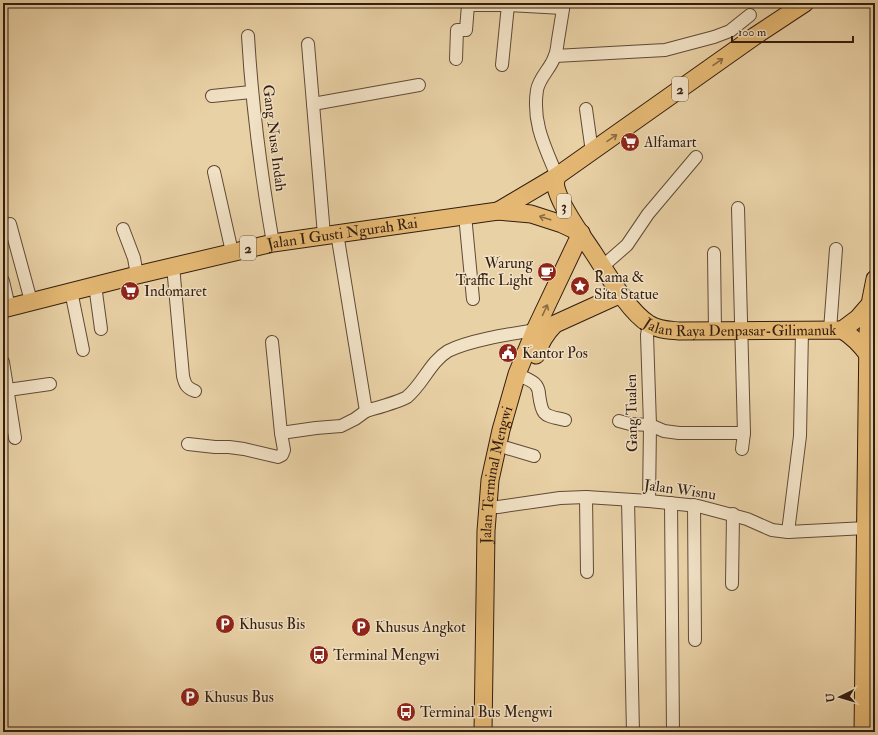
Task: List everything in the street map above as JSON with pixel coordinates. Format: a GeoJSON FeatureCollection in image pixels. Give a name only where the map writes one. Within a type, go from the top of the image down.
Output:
{"type":"FeatureCollection","features":[{"type":"Feature","properties":{"kind":"highway","name":"2"},"geometry":{"type":"LineString","coordinates":[[498,211],[557,176],[755,36],[805,3]]}},
{"type":"Feature","properties":{"kind":"highway","name":"Jalan Raya Denpasar-Gilimanuk"},"geometry":{"type":"LineString","coordinates":[[557,176],[556,186],[560,200],[621,294],[636,313],[649,324],[665,330],[715,332],[799,327],[836,330],[853,337],[869,356]]}},
{"type":"Feature","properties":{"kind":"highway","name":"2"},"geometry":{"type":"LineString","coordinates":[[498,211],[531,214],[562,224],[581,233]]}},
{"type":"Feature","properties":{"kind":"highway","name":"Jalan I Gusti Ngurah Rai"},"geometry":{"type":"LineString","coordinates":[[6,308],[173,266],[273,243],[498,211]]}},
{"type":"Feature","properties":{"kind":"highway","name":"Jalan Terminal Mengwi"},"geometry":{"type":"LineString","coordinates":[[493,732],[495,591],[493,507],[490,480],[496,454],[522,377],[535,330],[581,233]]}},
{"type":"Feature","properties":{"kind":"highway"},"geometry":{"type":"LineString","coordinates":[[863,732],[869,610],[866,528],[871,458],[869,356],[872,332],[871,303],[875,279]]}},
{"type":"Feature","properties":{"kind":"highway","name":"Jalan Terminal Mengwi"},"geometry":{"type":"LineString","coordinates":[[482,732],[484,591],[493,507],[522,377],[548,331],[555,324],[621,294]]}},
{"type":"Feature","properties":{"kind":"highway"},"geometry":{"type":"LineString","coordinates":[[836,330],[858,318],[871,303]]}},
{"type":"Feature","properties":{"kind":"street"},"geometry":{"type":"LineString","coordinates":[[456,59],[457,30],[466,30],[468,5],[564,5],[555,56],[537,89],[536,104],[538,128],[557,176]]}},
{"type":"Feature","properties":{"kind":"street"},"geometry":{"type":"LineString","coordinates":[[502,65],[508,5]]}},
{"type":"Feature","properties":{"kind":"street"},"geometry":{"type":"LineString","coordinates":[[555,56],[665,50],[714,37],[730,31],[750,15]]}},
{"type":"Feature","properties":{"kind":"street","name":"Gang Nusa Indah"},"geometry":{"type":"LineString","coordinates":[[248,36],[251,92],[262,176],[273,243]]}},
{"type":"Feature","properties":{"kind":"street"},"geometry":{"type":"LineString","coordinates":[[308,44],[313,104],[331,234],[366,411]]}},
{"type":"Feature","properties":{"kind":"street"},"geometry":{"type":"LineString","coordinates":[[313,104],[419,85]]}},
{"type":"Feature","properties":{"kind":"street"},"geometry":{"type":"LineString","coordinates":[[212,96],[251,92]]}},
{"type":"Feature","properties":{"kind":"street"},"geometry":{"type":"LineString","coordinates":[[586,109],[592,152]]}},
{"type":"Feature","properties":{"kind":"street"},"geometry":{"type":"LineString","coordinates":[[603,266],[627,245],[646,218],[696,157]]}},
{"type":"Feature","properties":{"kind":"street"},"geometry":{"type":"LineString","coordinates":[[214,172],[232,252]]}},
{"type":"Feature","properties":{"kind":"street"},"geometry":{"type":"LineString","coordinates":[[738,208],[744,433],[742,449]]}},
{"type":"Feature","properties":{"kind":"street"},"geometry":{"type":"LineString","coordinates":[[465,215],[473,299]]}},
{"type":"Feature","properties":{"kind":"street"},"geometry":{"type":"LineString","coordinates":[[10,224],[31,301]]}},
{"type":"Feature","properties":{"kind":"street"},"geometry":{"type":"LineString","coordinates":[[123,229],[134,258],[137,275]]}},
{"type":"Feature","properties":{"kind":"street"},"geometry":{"type":"LineString","coordinates":[[836,249],[836,330]]}},
{"type":"Feature","properties":{"kind":"street"},"geometry":{"type":"LineString","coordinates":[[714,252],[715,332]]}},
{"type":"Feature","properties":{"kind":"street"},"geometry":{"type":"LineString","coordinates":[[173,266],[183,376],[185,384],[188,388],[195,391]]}},
{"type":"Feature","properties":{"kind":"street"},"geometry":{"type":"LineString","coordinates":[[3,281],[6,308]]}},
{"type":"Feature","properties":{"kind":"street"},"geometry":{"type":"LineString","coordinates":[[95,285],[101,330]]}},
{"type":"Feature","properties":{"kind":"street"},"geometry":{"type":"LineString","coordinates":[[71,291],[83,350]]}},
{"type":"Feature","properties":{"kind":"street","name":"Gang Tualen"},"geometry":{"type":"LineString","coordinates":[[649,324],[647,334],[650,425],[649,501]]}},
{"type":"Feature","properties":{"kind":"street"},"geometry":{"type":"LineString","coordinates":[[788,532],[800,436],[799,327]]}},
{"type":"Feature","properties":{"kind":"street"},"geometry":{"type":"LineString","coordinates":[[281,433],[340,426],[355,419],[366,411],[405,398],[415,389],[438,359],[448,352],[484,340],[535,330]]}},
{"type":"Feature","properties":{"kind":"street"},"geometry":{"type":"LineString","coordinates":[[188,444],[215,448],[229,447],[244,449],[278,457],[282,455],[284,450],[272,342]]}},
{"type":"Feature","properties":{"kind":"street"},"geometry":{"type":"LineString","coordinates":[[3,362],[15,438]]}},
{"type":"Feature","properties":{"kind":"street"},"geometry":{"type":"LineString","coordinates":[[522,377],[536,385],[539,390],[543,412],[547,416],[565,420]]}},
{"type":"Feature","properties":{"kind":"street"},"geometry":{"type":"LineString","coordinates":[[8,390],[50,384]]}},
{"type":"Feature","properties":{"kind":"street"},"geometry":{"type":"LineString","coordinates":[[619,421],[630,424],[650,425],[664,431],[679,433],[744,433]]}},
{"type":"Feature","properties":{"kind":"street"},"geometry":{"type":"LineString","coordinates":[[507,448],[534,456]]}},
{"type":"Feature","properties":{"kind":"street"},"geometry":{"type":"LineString","coordinates":[[586,497],[587,572]]}},
{"type":"Feature","properties":{"kind":"street","name":"Jalan Wisnu"},"geometry":{"type":"LineString","coordinates":[[493,507],[560,498],[586,497],[694,505],[732,514],[772,530],[788,532],[866,528]]}},
{"type":"Feature","properties":{"kind":"street"},"geometry":{"type":"LineString","coordinates":[[628,500],[633,732]]}},
{"type":"Feature","properties":{"kind":"street"},"geometry":{"type":"LineString","coordinates":[[671,503],[673,732]]}},
{"type":"Feature","properties":{"kind":"street"},"geometry":{"type":"LineString","coordinates":[[694,505],[695,640]]}},
{"type":"Feature","properties":{"kind":"street"},"geometry":{"type":"LineString","coordinates":[[732,514],[732,584]]}},
{"type":"Feature","properties":{"kind":"place","name":"Alfamart"},"geometry":{"type":"Point","coordinates":[630,142]}},
{"type":"Feature","properties":{"kind":"place","name":"Warung Traffic Light"},"geometry":{"type":"Point","coordinates":[547,272]}},
{"type":"Feature","properties":{"kind":"place","name":"Rama & Sita Statue"},"geometry":{"type":"Point","coordinates":[580,286]}},
{"type":"Feature","properties":{"kind":"place","name":"Indomaret"},"geometry":{"type":"Point","coordinates":[130,291]}},
{"type":"Feature","properties":{"kind":"place","name":"Kantor Pos"},"geometry":{"type":"Point","coordinates":[508,353]}},
{"type":"Feature","properties":{"kind":"place","name":"Khusus Bis"},"geometry":{"type":"Point","coordinates":[225,624]}},
{"type":"Feature","properties":{"kind":"place","name":"Khusus Angkot"},"geometry":{"type":"Point","coordinates":[361,627]}},
{"type":"Feature","properties":{"kind":"place","name":"Terminal Mengwi"},"geometry":{"type":"Point","coordinates":[319,655]}},
{"type":"Feature","properties":{"kind":"place","name":"Khusus Bus"},"geometry":{"type":"Point","coordinates":[190,697]}},
{"type":"Feature","properties":{"kind":"place","name":"Terminal Bus Mengwi"},"geometry":{"type":"Point","coordinates":[406,712]}}]}
